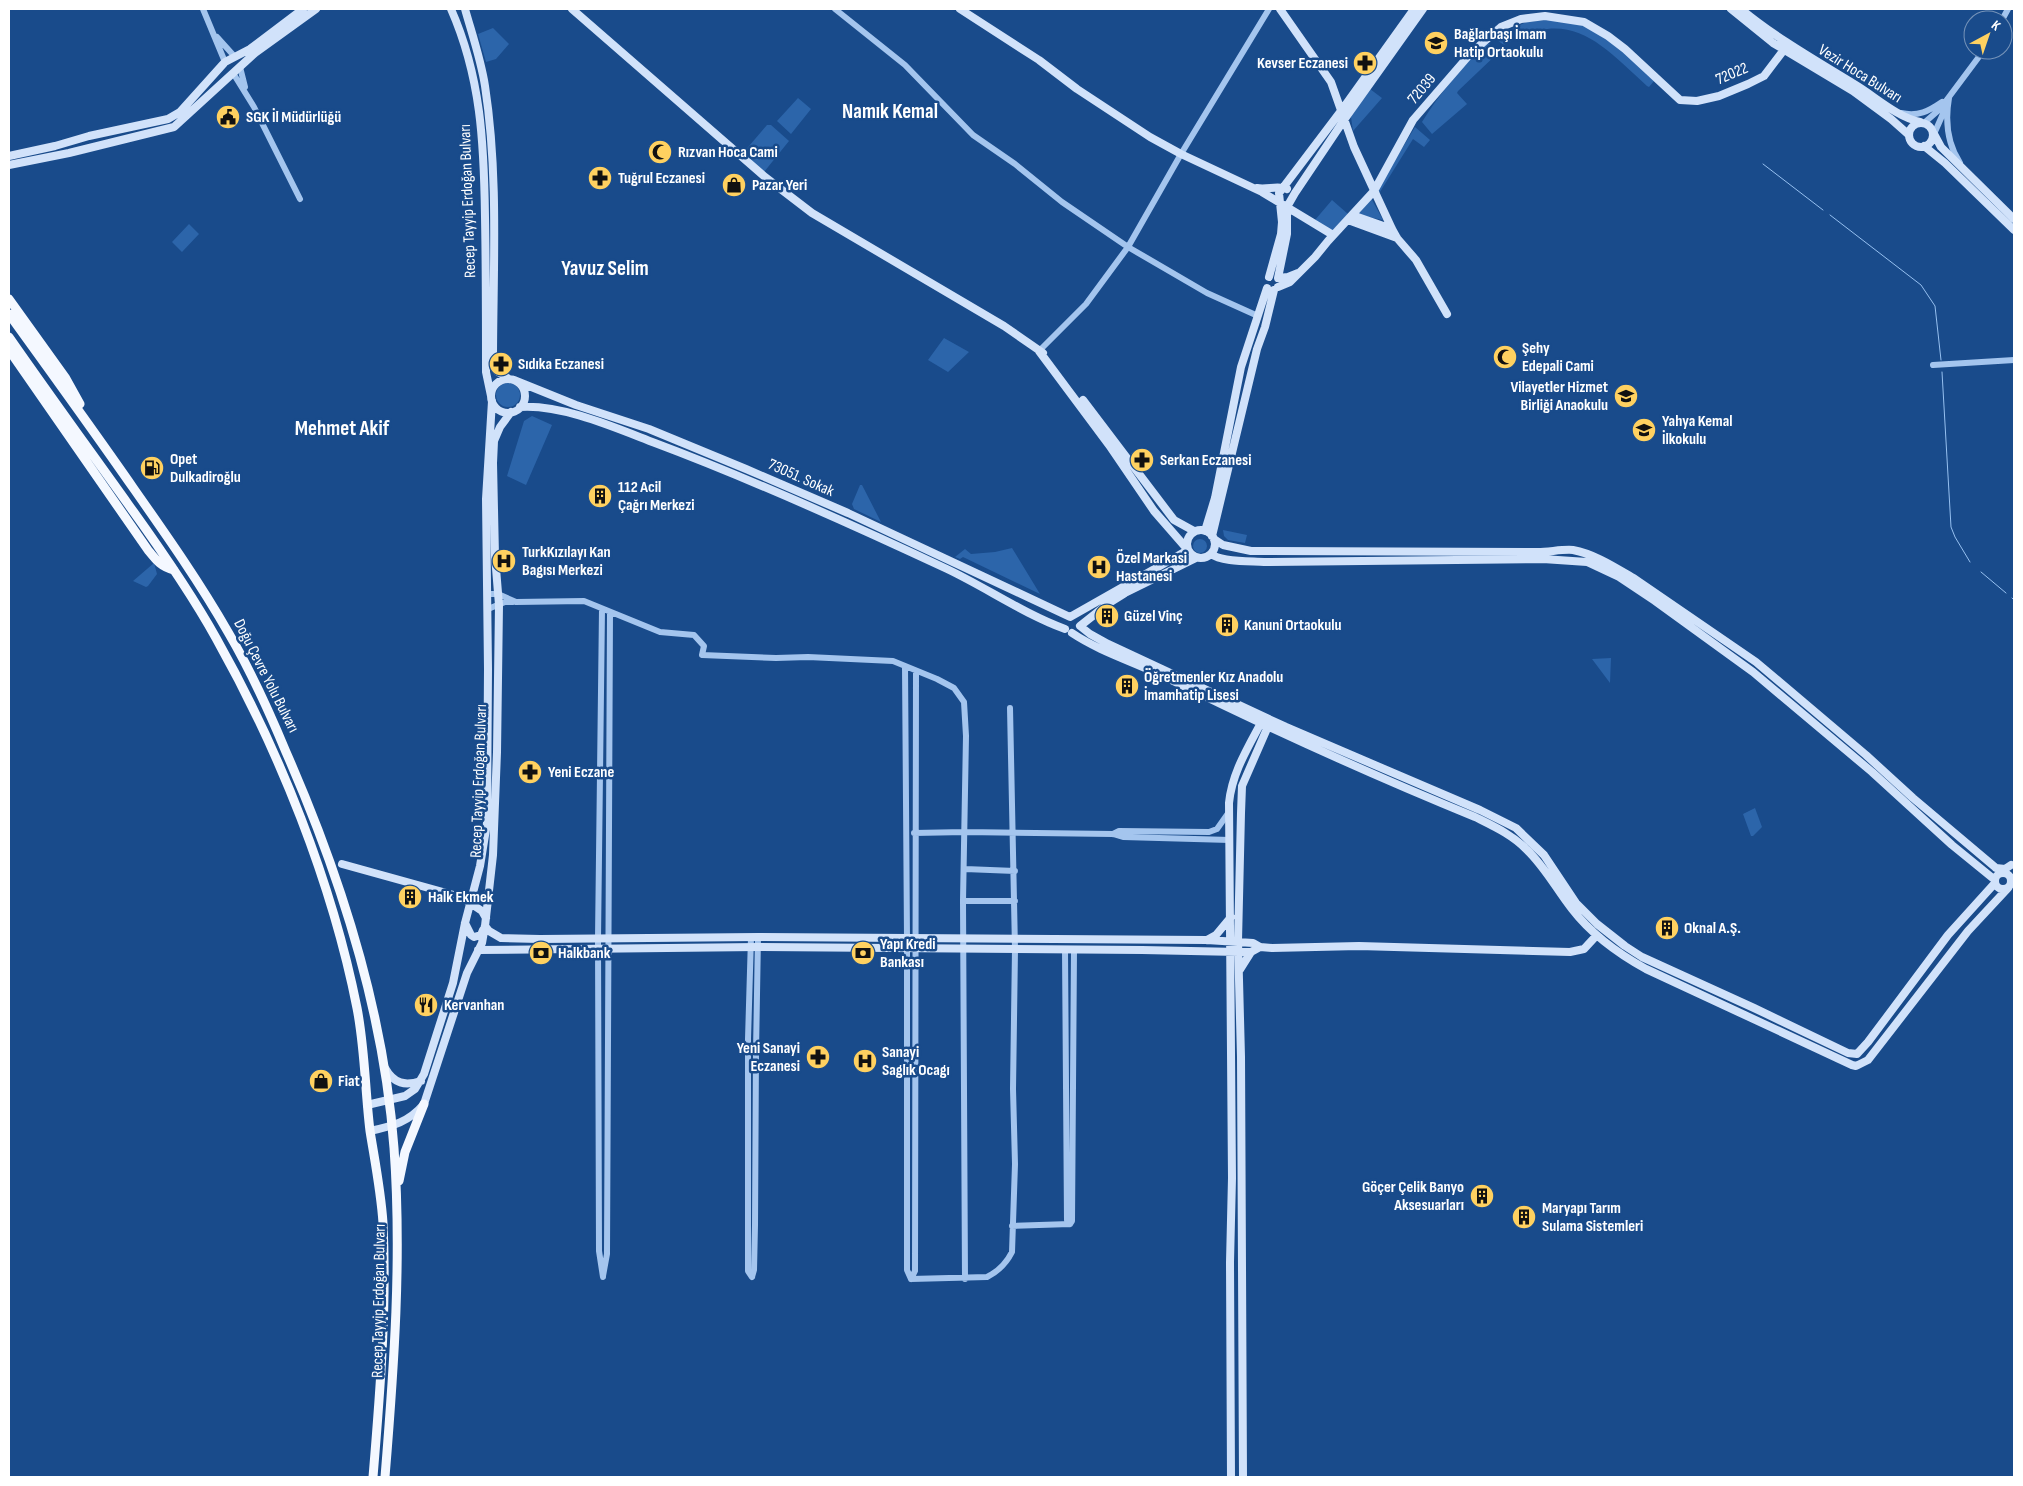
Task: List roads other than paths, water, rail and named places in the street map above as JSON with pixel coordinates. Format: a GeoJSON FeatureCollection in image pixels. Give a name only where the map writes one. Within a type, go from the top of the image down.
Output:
{"type":"FeatureCollection","features":[{"type":"Feature","properties":{"kind":"highway"},"geometry":{"type":"LineString","coordinates":[[9,299],[65,377],[88,422]]}},
{"type":"Feature","properties":{"kind":"highway","name":"Doğu Çevre Yolu Bulvarı"},"geometry":{"type":"LineString","coordinates":[[9,314],[88,422],[202,588],[229,633],[264,702],[302,788],[353,936],[375,1020],[384,1066],[388,1102]]}},
{"type":"Feature","properties":{"kind":"highway","name":"Doğu Çevre Yolu Bulvarı"},"geometry":{"type":"LineString","coordinates":[[9,337],[174,570],[215,636],[250,700],[304,830],[337,930],[360,1025],[367,1105]]}},
{"type":"Feature","properties":{"kind":"highway"},"geometry":{"type":"LineString","coordinates":[[9,350],[148,550],[159,564],[174,570]]}},
{"type":"Feature","properties":{"kind":"highway","name":"Recep Tayyip Erdoğan Bulvarı"},"geometry":{"type":"LineString","coordinates":[[385,1477],[396,1337],[398,1274],[396,1194],[388,1102]]}},
{"type":"Feature","properties":{"kind":"highway"},"geometry":{"type":"LineString","coordinates":[[396,1194],[405,1152],[424,1104]]}},
{"type":"Feature","properties":{"kind":"highway","name":"Recep Tayyip Erdoğan Bulvarı"},"geometry":{"type":"LineString","coordinates":[[367,1105],[381,1203],[384,1277],[378,1414],[373,1477]]}},
{"type":"Feature","properties":{"kind":"main road"},"geometry":{"type":"LineString","coordinates":[[9,156],[168,119],[180,112],[225,62],[250,48],[303,9]]}},
{"type":"Feature","properties":{"kind":"main road"},"geometry":{"type":"LineString","coordinates":[[9,165],[70,153],[174,127],[255,53],[316,9]]}},
{"type":"Feature","properties":{"kind":"main road","name":"Recep Tayyip Erdoğan Bulvarı"},"geometry":{"type":"LineString","coordinates":[[421,1081],[453,983],[465,923],[480,866],[487,823],[488,609],[486,499],[492,398],[486,372],[484,146],[478,96],[463,36],[452,9]]}},
{"type":"Feature","properties":{"kind":"main road","name":"Recep Tayyip Erdoğan Bulvarı"},"geometry":{"type":"LineString","coordinates":[[463,9],[475,45],[484,85],[490,126],[493,199],[493,362],[498,372],[512,380]]}},
{"type":"Feature","properties":{"kind":"main road"},"geometry":{"type":"LineString","coordinates":[[572,9],[765,177],[812,213],[1004,326],[1047,355],[1174,520],[1194,531],[1205,531],[1223,545],[1259,551],[1538,552],[1573,550],[1591,556],[1635,579],[1756,662],[1866,754],[1913,798],[2000,871],[2009,876],[2011,883]]}},
{"type":"Feature","properties":{"kind":"main road"},"geometry":{"type":"LineString","coordinates":[[960,9],[1038,60],[1097,103],[1181,154],[1253,187],[1334,235]]}},
{"type":"Feature","properties":{"kind":"main road"},"geometry":{"type":"LineString","coordinates":[[1280,9],[1331,82],[1344,120],[1392,228],[1416,260],[1447,314]]}},
{"type":"Feature","properties":{"kind":"main road"},"geometry":{"type":"LineString","coordinates":[[1205,531],[1215,498],[1241,367],[1258,316],[1273,288],[1280,283],[1278,278],[1287,234],[1284,205],[1279,193],[1414,9]]}},
{"type":"Feature","properties":{"kind":"main road"},"geometry":{"type":"LineString","coordinates":[[1273,288],[1265,282],[1269,277],[1281,234],[1284,205],[1295,193],[1423,9]]}},
{"type":"Feature","properties":{"kind":"main road"},"geometry":{"type":"LineString","coordinates":[[1731,9],[1786,47]]}},
{"type":"Feature","properties":{"kind":"main road"},"geometry":{"type":"LineString","coordinates":[[1741,9],[1786,47]]}},
{"type":"Feature","properties":{"kind":"main road","name":"72039"},"geometry":{"type":"LineString","coordinates":[[1273,288],[1290,282],[1374,191],[1413,120],[1471,53],[1501,27],[1521,19],[1545,16],[1584,22],[1608,36],[1625,49],[1680,100]]}},
{"type":"Feature","properties":{"kind":"main road","name":"72022"},"geometry":{"type":"LineString","coordinates":[[1680,100],[1697,101],[1719,96],[1748,84],[1764,76],[1786,47]]}},
{"type":"Feature","properties":{"kind":"main road","name":"Vezir Hoca Bulvarı"},"geometry":{"type":"LineString","coordinates":[[1786,47],[1908,119],[1922,123]]}},
{"type":"Feature","properties":{"kind":"main road","name":"Vezir Hoca Bulvarı"},"geometry":{"type":"LineString","coordinates":[[1786,47],[1854,92],[1891,119],[1909,135]]}},
{"type":"Feature","properties":{"kind":"main road"},"geometry":{"type":"LineString","coordinates":[[235,57],[240,67]]}},
{"type":"Feature","properties":{"kind":"main road"},"geometry":{"type":"LineString","coordinates":[[225,62],[233,73]]}},
{"type":"Feature","properties":{"kind":"main road"},"geometry":{"type":"LineString","coordinates":[[2014,219],[1936,141],[1931,126],[1922,123],[1911,128],[1909,135],[1913,143],[1924,146],[1945,163],[2014,230]]}},
{"type":"Feature","properties":{"kind":"main road"},"geometry":{"type":"LineString","coordinates":[[1924,146],[1931,142],[1934,134]]}},
{"type":"Feature","properties":{"kind":"main road"},"geometry":{"type":"LineString","coordinates":[[1253,187],[1268,189],[1285,187],[1295,193]]}},
{"type":"Feature","properties":{"kind":"main road"},"geometry":{"type":"LineString","coordinates":[[1350,218],[1392,228]]}},
{"type":"Feature","properties":{"kind":"main road"},"geometry":{"type":"LineString","coordinates":[[1350,218],[1398,238]]}},
{"type":"Feature","properties":{"kind":"main road"},"geometry":{"type":"LineString","coordinates":[[1269,277],[1274,275],[1278,278],[1288,277],[1301,271]]}},
{"type":"Feature","properties":{"kind":"main road"},"geometry":{"type":"LineString","coordinates":[[1068,631],[1078,630],[1092,616],[1125,594],[1196,558],[1204,558],[1211,554],[1214,547],[1213,538],[1255,357],[1273,288]]}},
{"type":"Feature","properties":{"kind":"main road"},"geometry":{"type":"LineString","coordinates":[[1039,351],[1103,437],[1154,511],[1196,558]]}},
{"type":"Feature","properties":{"kind":"main road"},"geometry":{"type":"LineString","coordinates":[[520,407],[525,397],[519,383],[504,379],[494,386],[492,398],[502,411],[511,412],[520,407],[533,406],[564,412],[692,457],[933,563],[1068,631],[1086,642],[1164,676],[1252,720],[1253,730],[1230,788],[1229,811],[1231,917],[1239,971],[1243,1244],[1243,1477]]}},
{"type":"Feature","properties":{"kind":"main road","name":"73051. Sokak"},"geometry":{"type":"LineString","coordinates":[[512,380],[648,430],[746,469],[848,513],[1070,617]]}},
{"type":"Feature","properties":{"kind":"main road","name":"Recep Tayyip Erdoğan Bulvarı"},"geometry":{"type":"LineString","coordinates":[[370,1131],[391,1126],[414,1116],[424,1104],[432,1085],[467,973],[482,943],[486,922],[495,821],[499,605],[495,556],[494,441],[500,427],[511,412]]}},
{"type":"Feature","properties":{"kind":"main road"},"geometry":{"type":"LineString","coordinates":[[1188,550],[1187,541],[1194,531]]}},
{"type":"Feature","properties":{"kind":"main road"},"geometry":{"type":"LineString","coordinates":[[1068,631],[1064,622],[1070,617],[1188,550]]}},
{"type":"Feature","properties":{"kind":"main road"},"geometry":{"type":"LineString","coordinates":[[1211,554],[1215,557],[1240,561],[1264,562],[1575,559],[1595,565],[1618,577],[1655,601],[1753,672],[1872,772],[2000,889],[2011,883]]}},
{"type":"Feature","properties":{"kind":"main road"},"geometry":{"type":"LineString","coordinates":[[1053,610],[1070,612],[1085,607]]}},
{"type":"Feature","properties":{"kind":"main road"},"geometry":{"type":"LineString","coordinates":[[1092,616],[1088,623],[1088,629],[1093,636]]}},
{"type":"Feature","properties":{"kind":"main road"},"geometry":{"type":"LineString","coordinates":[[1070,617],[1078,619],[1080,626],[1093,636],[1266,722],[1480,810],[1516,828],[1544,854],[1576,903],[1597,924],[1625,946],[1642,957],[1848,1053],[1856,1054],[1868,1042],[1948,935],[2000,871],[2012,863]]}},
{"type":"Feature","properties":{"kind":"main road"},"geometry":{"type":"LineString","coordinates":[[1247,717],[1266,722],[1282,734],[1475,817],[1504,832],[1527,849],[1572,909],[1596,936],[1619,954],[1646,969],[1842,1062],[1856,1066],[1868,1060],[1968,931],[2011,883]]}},
{"type":"Feature","properties":{"kind":"main road"},"geometry":{"type":"LineString","coordinates":[[1242,759],[1266,722]]}},
{"type":"Feature","properties":{"kind":"main road"},"geometry":{"type":"LineString","coordinates":[[1235,941],[1239,928],[1242,786],[1266,722]]}},
{"type":"Feature","properties":{"kind":"main road"},"geometry":{"type":"LineString","coordinates":[[1251,764],[1269,737],[1282,734]]}},
{"type":"Feature","properties":{"kind":"main road"},"geometry":{"type":"LineString","coordinates":[[342,864],[461,897],[482,912],[489,931],[501,938],[964,938],[1207,940],[1253,943]]}},
{"type":"Feature","properties":{"kind":"main road"},"geometry":{"type":"LineString","coordinates":[[1207,940],[1216,935],[1231,917]]}},
{"type":"Feature","properties":{"kind":"main road"},"geometry":{"type":"LineString","coordinates":[[465,923],[471,935],[477,938],[481,935],[486,922]]}},
{"type":"Feature","properties":{"kind":"main road"},"geometry":{"type":"LineString","coordinates":[[1239,928],[1253,943],[1260,947]]}},
{"type":"Feature","properties":{"kind":"main road"},"geometry":{"type":"LineString","coordinates":[[1239,971],[1251,952],[1260,947],[1358,946],[1570,952],[1584,949],[1596,936]]}},
{"type":"Feature","properties":{"kind":"main road"},"geometry":{"type":"LineString","coordinates":[[478,950],[755,947],[964,950],[1202,950],[1251,952]]}},
{"type":"Feature","properties":{"kind":"main road"},"geometry":{"type":"LineString","coordinates":[[1202,950],[1222,956],[1230,970]]}},
{"type":"Feature","properties":{"kind":"main road"},"geometry":{"type":"LineString","coordinates":[[1231,1477],[1230,1262],[1232,1178],[1230,970],[1235,952]]}},
{"type":"Feature","properties":{"kind":"main road"},"geometry":{"type":"LineString","coordinates":[[384,1066],[390,1076],[397,1082],[408,1084],[421,1081]]}},
{"type":"Feature","properties":{"kind":"main road"},"geometry":{"type":"LineString","coordinates":[[367,1105],[388,1102],[411,1093],[421,1081]]}},
{"type":"Feature","properties":{"kind":"street"},"geometry":{"type":"LineString","coordinates":[[203,9],[225,62]]}},
{"type":"Feature","properties":{"kind":"street"},"geometry":{"type":"LineString","coordinates":[[835,9],[904,65],[973,135],[1015,164],[1082,216],[1128,247],[1207,293],[1258,316]]}},
{"type":"Feature","properties":{"kind":"street"},"geometry":{"type":"LineString","coordinates":[[1039,351],[1086,304],[1128,247],[1181,154],[1269,9]]}},
{"type":"Feature","properties":{"kind":"street"},"geometry":{"type":"LineString","coordinates":[[213,32],[235,57]]}},
{"type":"Feature","properties":{"kind":"street"},"geometry":{"type":"LineString","coordinates":[[1922,123],[1940,109],[1977,60]]}},
{"type":"Feature","properties":{"kind":"street"},"geometry":{"type":"LineString","coordinates":[[240,67],[248,97]]}},
{"type":"Feature","properties":{"kind":"street"},"geometry":{"type":"LineString","coordinates":[[233,73],[248,97],[300,199]]}},
{"type":"Feature","properties":{"kind":"street"},"geometry":{"type":"LineString","coordinates":[[1894,111],[1918,114],[1930,111],[1950,97]]}},
{"type":"Feature","properties":{"kind":"street"},"geometry":{"type":"LineString","coordinates":[[1934,134],[1950,97]]}},
{"type":"Feature","properties":{"kind":"street"},"geometry":{"type":"LineString","coordinates":[[1950,97],[1947,118],[1948,132],[1952,149],[1964,170]]}},
{"type":"Feature","properties":{"kind":"street"},"geometry":{"type":"LineString","coordinates":[[1933,364],[2014,360]]}},
{"type":"Feature","properties":{"kind":"street"},"geometry":{"type":"LineString","coordinates":[[487,594],[498,594],[516,602]]}},
{"type":"Feature","properties":{"kind":"street"},"geometry":{"type":"LineString","coordinates":[[488,609],[505,602],[584,601],[660,632],[694,635],[704,646],[702,655],[893,661],[954,688],[964,702],[966,736],[963,901],[965,1278]]}},
{"type":"Feature","properties":{"kind":"street"},"geometry":{"type":"LineString","coordinates":[[602,609],[598,950],[599,1251],[603,1277],[607,1254],[610,613]]}},
{"type":"Feature","properties":{"kind":"street"},"geometry":{"type":"LineString","coordinates":[[905,666],[911,938],[907,1225],[908,1270],[911,1279],[988,1276],[998,1272],[1012,1252],[1015,901],[1010,708]]}},
{"type":"Feature","properties":{"kind":"street"},"geometry":{"type":"LineString","coordinates":[[911,938],[916,671]]}},
{"type":"Feature","properties":{"kind":"street"},"geometry":{"type":"LineString","coordinates":[[1113,834],[1119,831],[1209,832],[1220,826],[1229,811]]}},
{"type":"Feature","properties":{"kind":"street"},"geometry":{"type":"LineString","coordinates":[[914,833],[1113,834],[1124,837],[1230,840]]}},
{"type":"Feature","properties":{"kind":"street"},"geometry":{"type":"LineString","coordinates":[[965,869],[1014,871]]}},
{"type":"Feature","properties":{"kind":"street"},"geometry":{"type":"LineString","coordinates":[[963,901],[1015,901]]}},
{"type":"Feature","properties":{"kind":"street"},"geometry":{"type":"LineString","coordinates":[[754,937],[755,947],[756,1034],[756,1225],[752,1277],[748,1270],[748,1039],[755,947]]}},
{"type":"Feature","properties":{"kind":"street"},"geometry":{"type":"LineString","coordinates":[[1065,950],[1067,1220],[1070,1224]]}},
{"type":"Feature","properties":{"kind":"street"},"geometry":{"type":"LineString","coordinates":[[1070,1224],[1072,1221],[1074,1172],[1072,1110],[1074,950]]}},
{"type":"Feature","properties":{"kind":"street"},"geometry":{"type":"LineString","coordinates":[[1012,1226],[1070,1224]]}},
{"type":"Feature","properties":{"kind":"waterway"},"geometry":{"type":"LineString","coordinates":[[1763,164],[1823,210]]}},
{"type":"Feature","properties":{"kind":"waterway"},"geometry":{"type":"LineString","coordinates":[[1830,215],[1921,285],[1935,306],[1941,360]]}},
{"type":"Feature","properties":{"kind":"waterway"},"geometry":{"type":"LineString","coordinates":[[1942,372],[1951,527],[1970,562]]}},
{"type":"Feature","properties":{"kind":"waterway"},"geometry":{"type":"LineString","coordinates":[[1981,572],[2006,593]]}},
{"type":"Feature","properties":{"kind":"place","name":"Bağlarbaşı İmam Hatip Ortaokulu"},"geometry":{"type":"Point","coordinates":[1436,43]}},
{"type":"Feature","properties":{"kind":"place","name":"Kevser Eczanesi"},"geometry":{"type":"Point","coordinates":[1365,63]}},
{"type":"Feature","properties":{"kind":"place","name":"SGK İl Müdürlüğü"},"geometry":{"type":"Point","coordinates":[228,117]}},
{"type":"Feature","properties":{"kind":"place","name":"Rızvan Hoca Cami"},"geometry":{"type":"Point","coordinates":[660,152]}},
{"type":"Feature","properties":{"kind":"place","name":"Tuğrul Eczanesi"},"geometry":{"type":"Point","coordinates":[600,178]}},
{"type":"Feature","properties":{"kind":"place","name":"Pazar Yeri"},"geometry":{"type":"Point","coordinates":[734,185]}},
{"type":"Feature","properties":{"kind":"place","name":"Şehy Edepali Cami"},"geometry":{"type":"Point","coordinates":[1505,357]}},
{"type":"Feature","properties":{"kind":"place","name":"Sıdıka Eczanesi"},"geometry":{"type":"Point","coordinates":[501,364]}},
{"type":"Feature","properties":{"kind":"place","name":"Vilayetler Hizmet Birliği Anaokulu"},"geometry":{"type":"Point","coordinates":[1626,396]}},
{"type":"Feature","properties":{"kind":"place","name":"Yahya Kemal İlkokulu"},"geometry":{"type":"Point","coordinates":[1644,430]}},
{"type":"Feature","properties":{"kind":"place","name":"Serkan Eczanesi"},"geometry":{"type":"Point","coordinates":[1142,460]}},
{"type":"Feature","properties":{"kind":"place","name":"Opet Dulkadiroğlu"},"geometry":{"type":"Point","coordinates":[152,468]}},
{"type":"Feature","properties":{"kind":"place","name":"112 Acil Çağrı Merkezi"},"geometry":{"type":"Point","coordinates":[600,496]}},
{"type":"Feature","properties":{"kind":"place","name":"TurkKızılayı Kan Bagısı Merkezi"},"geometry":{"type":"Point","coordinates":[504,561]}},
{"type":"Feature","properties":{"kind":"place","name":"Özel Markasi Hastanesi"},"geometry":{"type":"Point","coordinates":[1099,567]}},
{"type":"Feature","properties":{"kind":"place","name":"Güzel Vinç"},"geometry":{"type":"Point","coordinates":[1107,616]}},
{"type":"Feature","properties":{"kind":"place","name":"Kanuni Ortaokulu"},"geometry":{"type":"Point","coordinates":[1227,625]}},
{"type":"Feature","properties":{"kind":"place","name":"Öğretmenler Kız Anadolu İmamhatip Lisesi"},"geometry":{"type":"Point","coordinates":[1127,686]}},
{"type":"Feature","properties":{"kind":"place","name":"Yeni Eczane"},"geometry":{"type":"Point","coordinates":[530,772]}},
{"type":"Feature","properties":{"kind":"place","name":"Halk Ekmek"},"geometry":{"type":"Point","coordinates":[410,897]}},
{"type":"Feature","properties":{"kind":"place","name":"Oknal A.Ş."},"geometry":{"type":"Point","coordinates":[1667,928]}},
{"type":"Feature","properties":{"kind":"place","name":"Halkbank"},"geometry":{"type":"Point","coordinates":[541,953]}},
{"type":"Feature","properties":{"kind":"place","name":"Yapı Kredi Bankası"},"geometry":{"type":"Point","coordinates":[863,953]}},
{"type":"Feature","properties":{"kind":"place","name":"Kervanhan"},"geometry":{"type":"Point","coordinates":[426,1005]}},
{"type":"Feature","properties":{"kind":"place","name":"Yeni Sanayi Eczanesi"},"geometry":{"type":"Point","coordinates":[818,1057]}},
{"type":"Feature","properties":{"kind":"place","name":"Sanayi Saglık Ocagı"},"geometry":{"type":"Point","coordinates":[865,1061]}},
{"type":"Feature","properties":{"kind":"place","name":"Fiat"},"geometry":{"type":"Point","coordinates":[321,1081]}},
{"type":"Feature","properties":{"kind":"place","name":"Göçer Çelik Banyo Aksesuarları"},"geometry":{"type":"Point","coordinates":[1482,1196]}},
{"type":"Feature","properties":{"kind":"place","name":"Maryapı Tarım Sulama Sistemleri"},"geometry":{"type":"Point","coordinates":[1524,1217]}},
{"type":"Feature","properties":{"kind":"district","name":"Namık Kemal"},"geometry":{"type":"Point","coordinates":[890,111]}},
{"type":"Feature","properties":{"kind":"district","name":"Yavuz Selim"},"geometry":{"type":"Point","coordinates":[605,268]}},
{"type":"Feature","properties":{"kind":"district","name":"Mehmet Akif"},"geometry":{"type":"Point","coordinates":[342,428]}}]}
